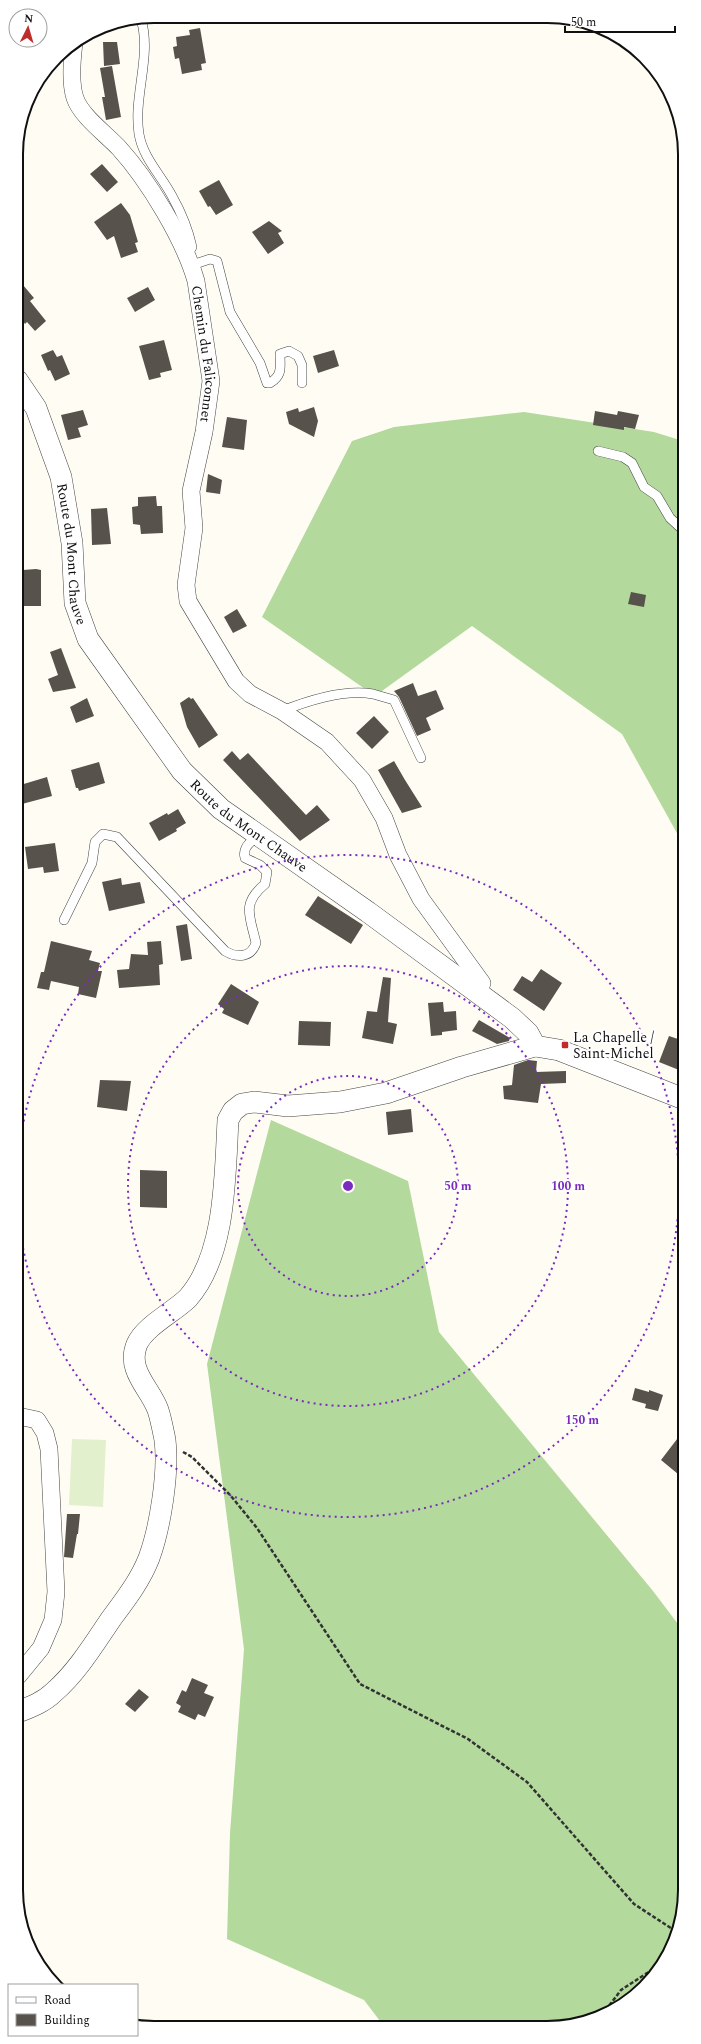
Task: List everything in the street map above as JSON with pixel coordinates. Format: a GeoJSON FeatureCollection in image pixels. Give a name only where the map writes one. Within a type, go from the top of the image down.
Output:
{"type":"FeatureCollection","features":[{"type":"Feature","properties":{"kind":"street","name":"Chemin du Faliconnet"},"geometry":{"type":"LineString","coordinates":[[74,51],[74,92],[80,108],[120,149],[140,176],[173,226],[189,260],[196,281],[211,381],[204,432],[191,491],[194,528],[186,585],[188,602],[236,681],[250,694],[282,711],[327,742],[362,780],[384,818],[398,855],[420,899],[482,983],[479,992]]}},
{"type":"Feature","properties":{"kind":"street","name":"Route du Mont Chauve"},"geometry":{"type":"LineString","coordinates":[[23,389],[36,408],[61,476],[72,543],[75,603],[88,639],[182,771],[221,810],[479,992],[528,1032],[535,1046]]}},
{"type":"Feature","properties":{"kind":"street"},"geometry":{"type":"LineString","coordinates":[[23,1710],[34,1706],[53,1693],[68,1678],[140,1578],[156,1537],[165,1474],[165,1440],[158,1409],[138,1376],[135,1365],[137,1344],[143,1335],[187,1299],[199,1283],[216,1240],[222,1208],[228,1120],[233,1111],[242,1104],[254,1102],[288,1106],[340,1102],[386,1094],[462,1067],[535,1046],[559,1050],[678,1097]]}},
{"type":"Feature","properties":{"kind":"street"},"geometry":{"type":"LineString","coordinates":[[23,1417],[37,1420],[45,1433],[49,1449],[56,1592],[53,1620],[40,1648],[23,1670]]}},
{"type":"Feature","properties":{"kind":"lane"},"geometry":{"type":"LineString","coordinates":[[142,24],[144,39],[138,119],[139,134],[146,156],[172,196],[189,233],[192,247],[189,260],[210,259],[217,261],[230,312],[260,363],[267,383],[270,383],[280,374],[280,354],[289,351],[298,356],[302,365],[302,383]]}},
{"type":"Feature","properties":{"kind":"lane"},"geometry":{"type":"LineString","coordinates":[[598,451],[623,457],[632,463],[644,487],[657,496],[670,518],[678,525]]}},
{"type":"Feature","properties":{"kind":"lane"},"geometry":{"type":"LineString","coordinates":[[282,711],[307,700],[343,695],[371,694],[394,700],[421,758]]}},
{"type":"Feature","properties":{"kind":"lane"},"geometry":{"type":"LineString","coordinates":[[64,920],[92,863],[95,842],[102,834],[110,834],[117,837],[225,952],[233,956],[240,957],[249,954],[256,943],[251,918],[250,900],[254,893],[265,884],[266,872],[260,865],[245,858],[244,851],[246,846],[258,835]]}},
{"type":"Feature","properties":{"kind":"path"},"geometry":{"type":"LineString","coordinates":[[165,1440],[192,1457],[243,1510],[360,1684],[468,1739],[527,1782],[634,1904],[672,1929]]}},
{"type":"Feature","properties":{"kind":"path"},"geometry":{"type":"LineString","coordinates":[[611,2004],[621,1990],[648,1972]]}},
{"type":"Feature","properties":{"kind":"green space"},"geometry":{"type":"Polygon","coordinates":[[[524,412],[654,432],[678,439],[678,835],[622,734],[472,626],[375,696],[262,617],[352,441],[394,427],[524,412]]]}},
{"type":"Feature","properties":{"kind":"green space"},"geometry":{"type":"Polygon","coordinates":[[[271,1120],[408,1181],[439,1332],[653,1591],[678,1624],[678,1899],[671,1932],[656,1963],[633,1988],[620,1999],[597,2011],[581,2017],[556,2021],[380,2021],[364,2000],[227,1939],[230,1833],[244,1649],[207,1364],[271,1120]]]}},
{"type":"Feature","properties":{"kind":"green space"},"geometry":{"type":"Polygon","coordinates":[[[72,1439],[106,1440],[103,1507],[69,1505],[72,1439]]]}},
{"type":"Feature","properties":{"kind":"building"},"geometry":{"type":"Polygon","coordinates":[[[200,28],[206,63],[201,64],[202,70],[182,74],[179,58],[175,59],[173,47],[177,46],[176,37],[190,35],[189,30],[200,28]]]}},
{"type":"Feature","properties":{"kind":"building"},"geometry":{"type":"Polygon","coordinates":[[[103,42],[117,42],[120,64],[104,66],[103,42]]]}},
{"type":"Feature","properties":{"kind":"building"},"geometry":{"type":"Polygon","coordinates":[[[112,66],[121,117],[106,120],[102,97],[105,97],[100,68],[112,66]]]}},
{"type":"Feature","properties":{"kind":"building"},"geometry":{"type":"Polygon","coordinates":[[[102,164],[118,182],[107,192],[90,174],[102,164]]]}},
{"type":"Feature","properties":{"kind":"building"},"geometry":{"type":"Polygon","coordinates":[[[219,180],[233,205],[216,215],[210,206],[208,207],[199,191],[219,180]]]}},
{"type":"Feature","properties":{"kind":"building"},"geometry":{"type":"Polygon","coordinates":[[[121,203],[130,215],[138,242],[135,243],[138,252],[121,258],[114,236],[107,240],[94,222],[121,203]]]}},
{"type":"Feature","properties":{"kind":"building"},"geometry":{"type":"Polygon","coordinates":[[[269,221],[282,231],[278,233],[284,243],[268,254],[252,232],[269,221]]]}},
{"type":"Feature","properties":{"kind":"building"},"geometry":{"type":"Polygon","coordinates":[[[23,285],[34,298],[30,301],[46,321],[35,331],[27,322],[25,324],[23,321],[23,285]]]}},
{"type":"Feature","properties":{"kind":"building"},"geometry":{"type":"Polygon","coordinates":[[[148,287],[155,300],[135,312],[127,298],[148,287]]]}},
{"type":"Feature","properties":{"kind":"building"},"geometry":{"type":"Polygon","coordinates":[[[164,340],[172,370],[160,373],[161,377],[149,380],[139,346],[164,340]]]}},
{"type":"Feature","properties":{"kind":"building"},"geometry":{"type":"Polygon","coordinates":[[[53,350],[57,357],[62,355],[70,374],[55,381],[50,370],[48,371],[41,355],[53,350]]]}},
{"type":"Feature","properties":{"kind":"building"},"geometry":{"type":"Polygon","coordinates":[[[334,350],[339,366],[318,373],[313,356],[334,350]]]}},
{"type":"Feature","properties":{"kind":"building"},"geometry":{"type":"Polygon","coordinates":[[[314,407],[318,421],[314,437],[289,424],[286,412],[298,408],[299,412],[314,407]]]}},
{"type":"Feature","properties":{"kind":"building"},"geometry":{"type":"Polygon","coordinates":[[[83,410],[88,425],[78,428],[81,437],[68,440],[61,415],[83,410]]]}},
{"type":"Feature","properties":{"kind":"building"},"geometry":{"type":"Polygon","coordinates":[[[595,411],[617,415],[618,411],[639,415],[635,429],[624,427],[624,430],[593,425],[595,411]]]}},
{"type":"Feature","properties":{"kind":"building"},"geometry":{"type":"Polygon","coordinates":[[[227,417],[247,420],[244,450],[222,447],[227,417]]]}},
{"type":"Feature","properties":{"kind":"building"},"geometry":{"type":"Polygon","coordinates":[[[208,474],[222,480],[220,494],[206,492],[208,474]]]}},
{"type":"Feature","properties":{"kind":"building"},"geometry":{"type":"Polygon","coordinates":[[[156,496],[157,506],[162,506],[163,533],[141,534],[140,525],[133,524],[132,507],[138,506],[138,497],[156,496]]]}},
{"type":"Feature","properties":{"kind":"building"},"geometry":{"type":"Polygon","coordinates":[[[107,508],[111,544],[92,545],[91,509],[107,508]]]}},
{"type":"Feature","properties":{"kind":"building"},"geometry":{"type":"Polygon","coordinates":[[[23,570],[41,570],[41,606],[23,606],[23,570]]]}},
{"type":"Feature","properties":{"kind":"building"},"geometry":{"type":"Polygon","coordinates":[[[631,592],[646,595],[644,607],[628,604],[631,592]]]}},
{"type":"Feature","properties":{"kind":"building"},"geometry":{"type":"Polygon","coordinates":[[[237,609],[247,626],[233,633],[224,617],[237,609]]]}},
{"type":"Feature","properties":{"kind":"building"},"geometry":{"type":"Polygon","coordinates":[[[61,648],[76,688],[53,692],[48,679],[58,675],[50,652],[61,648]]]}},
{"type":"Feature","properties":{"kind":"building"},"geometry":{"type":"Polygon","coordinates":[[[413,683],[418,696],[436,690],[444,709],[426,718],[431,730],[417,736],[399,697],[394,691],[413,683]]]}},
{"type":"Feature","properties":{"kind":"building"},"geometry":{"type":"Polygon","coordinates":[[[189,697],[191,699],[193,698],[218,735],[199,748],[187,727],[180,703],[189,697]]]}},
{"type":"Feature","properties":{"kind":"building"},"geometry":{"type":"Polygon","coordinates":[[[87,698],[94,716],[76,723],[70,707],[87,698]]]}},
{"type":"Feature","properties":{"kind":"building"},"geometry":{"type":"Polygon","coordinates":[[[374,716],[389,732],[372,749],[356,733],[374,716]]]}},
{"type":"Feature","properties":{"kind":"building"},"geometry":{"type":"Polygon","coordinates":[[[232,751],[240,760],[248,753],[306,815],[317,805],[330,820],[300,841],[223,760],[232,751]]]}},
{"type":"Feature","properties":{"kind":"building"},"geometry":{"type":"Polygon","coordinates":[[[394,761],[422,807],[402,813],[378,770],[394,761]]]}},
{"type":"Feature","properties":{"kind":"building"},"geometry":{"type":"Polygon","coordinates":[[[99,762],[105,783],[79,791],[78,788],[76,788],[71,770],[99,762]]]}},
{"type":"Feature","properties":{"kind":"building"},"geometry":{"type":"Polygon","coordinates":[[[47,777],[52,796],[23,804],[23,784],[47,777]]]}},
{"type":"Feature","properties":{"kind":"building"},"geometry":{"type":"Polygon","coordinates":[[[178,809],[186,823],[176,829],[177,831],[159,841],[149,823],[178,809]]]}},
{"type":"Feature","properties":{"kind":"building"},"geometry":{"type":"Polygon","coordinates":[[[55,843],[59,871],[44,873],[43,867],[28,869],[25,847],[55,843]]]}},
{"type":"Feature","properties":{"kind":"building"},"geometry":{"type":"Polygon","coordinates":[[[121,878],[122,885],[140,882],[145,903],[109,911],[102,882],[121,878]]]}},
{"type":"Feature","properties":{"kind":"building"},"geometry":{"type":"Polygon","coordinates":[[[318,896],[363,925],[351,944],[305,915],[318,896]]]}},
{"type":"Feature","properties":{"kind":"building"},"geometry":{"type":"Polygon","coordinates":[[[187,924],[192,959],[181,961],[176,926],[187,924]]]}},
{"type":"Feature","properties":{"kind":"building"},"geometry":{"type":"Polygon","coordinates":[[[51,941],[92,951],[89,960],[100,963],[98,971],[102,971],[96,998],[78,994],[79,987],[51,981],[49,990],[37,988],[41,972],[44,972],[51,941]]]}},
{"type":"Feature","properties":{"kind":"building"},"geometry":{"type":"Polygon","coordinates":[[[161,941],[163,964],[159,965],[160,985],[119,988],[117,970],[129,969],[131,954],[148,955],[147,942],[161,941]]]}},
{"type":"Feature","properties":{"kind":"building"},"geometry":{"type":"Polygon","coordinates":[[[541,969],[562,983],[544,1011],[513,990],[522,976],[532,982],[541,969]]]}},
{"type":"Feature","properties":{"kind":"building"},"geometry":{"type":"Polygon","coordinates":[[[383,977],[391,978],[388,1022],[397,1024],[393,1044],[362,1038],[367,1011],[377,1012],[383,977]]]}},
{"type":"Feature","properties":{"kind":"building"},"geometry":{"type":"Polygon","coordinates":[[[231,984],[259,1002],[248,1025],[222,1013],[224,1009],[218,1004],[231,984]]]}},
{"type":"Feature","properties":{"kind":"building"},"geometry":{"type":"Polygon","coordinates":[[[443,1002],[444,1012],[456,1011],[457,1030],[442,1032],[442,1035],[431,1036],[428,1003],[443,1002]]]}},
{"type":"Feature","properties":{"kind":"building"},"geometry":{"type":"Polygon","coordinates":[[[479,1020],[510,1038],[509,1041],[497,1044],[472,1031],[479,1020]]]}},
{"type":"Feature","properties":{"kind":"building"},"geometry":{"type":"Polygon","coordinates":[[[299,1021],[331,1022],[330,1046],[298,1045],[299,1021]]]}},
{"type":"Feature","properties":{"kind":"building"},"geometry":{"type":"Polygon","coordinates":[[[669,1036],[678,1039],[678,1070],[659,1062],[669,1036]]]}},
{"type":"Feature","properties":{"kind":"building"},"geometry":{"type":"Polygon","coordinates":[[[528,1060],[537,1061],[536,1072],[566,1071],[566,1083],[541,1084],[538,1103],[504,1099],[503,1086],[512,1085],[514,1065],[528,1060]]]}},
{"type":"Feature","properties":{"kind":"building"},"geometry":{"type":"Polygon","coordinates":[[[100,1080],[131,1081],[127,1111],[97,1107],[100,1080]]]}},
{"type":"Feature","properties":{"kind":"building"},"geometry":{"type":"Polygon","coordinates":[[[411,1109],[413,1132],[388,1135],[386,1112],[411,1109]]]}},
{"type":"Feature","properties":{"kind":"building"},"geometry":{"type":"Polygon","coordinates":[[[140,1170],[167,1171],[167,1208],[140,1207],[140,1170]]]}},
{"type":"Feature","properties":{"kind":"building"},"geometry":{"type":"Polygon","coordinates":[[[635,1388],[649,1392],[649,1390],[663,1395],[658,1411],[645,1408],[646,1404],[632,1400],[635,1388]]]}},
{"type":"Feature","properties":{"kind":"building"},"geometry":{"type":"Polygon","coordinates":[[[678,1438],[678,1474],[661,1460],[678,1438]]]}},
{"type":"Feature","properties":{"kind":"building"},"geometry":{"type":"Polygon","coordinates":[[[67,1514],[80,1514],[73,1558],[64,1557],[67,1514]]]}},
{"type":"Feature","properties":{"kind":"building"},"geometry":{"type":"Polygon","coordinates":[[[192,1678],[208,1685],[204,1693],[214,1697],[205,1717],[198,1714],[195,1720],[178,1712],[181,1706],[176,1703],[182,1690],[186,1692],[192,1678]]]}},
{"type":"Feature","properties":{"kind":"building"},"geometry":{"type":"Polygon","coordinates":[[[139,1689],[149,1697],[135,1712],[125,1704],[139,1689]]]}},
{"type":"Feature","properties":{"kind":"place","name":"La Chapelle / Saint-Michel"},"geometry":{"type":"Point","coordinates":[565,1045]}}]}
